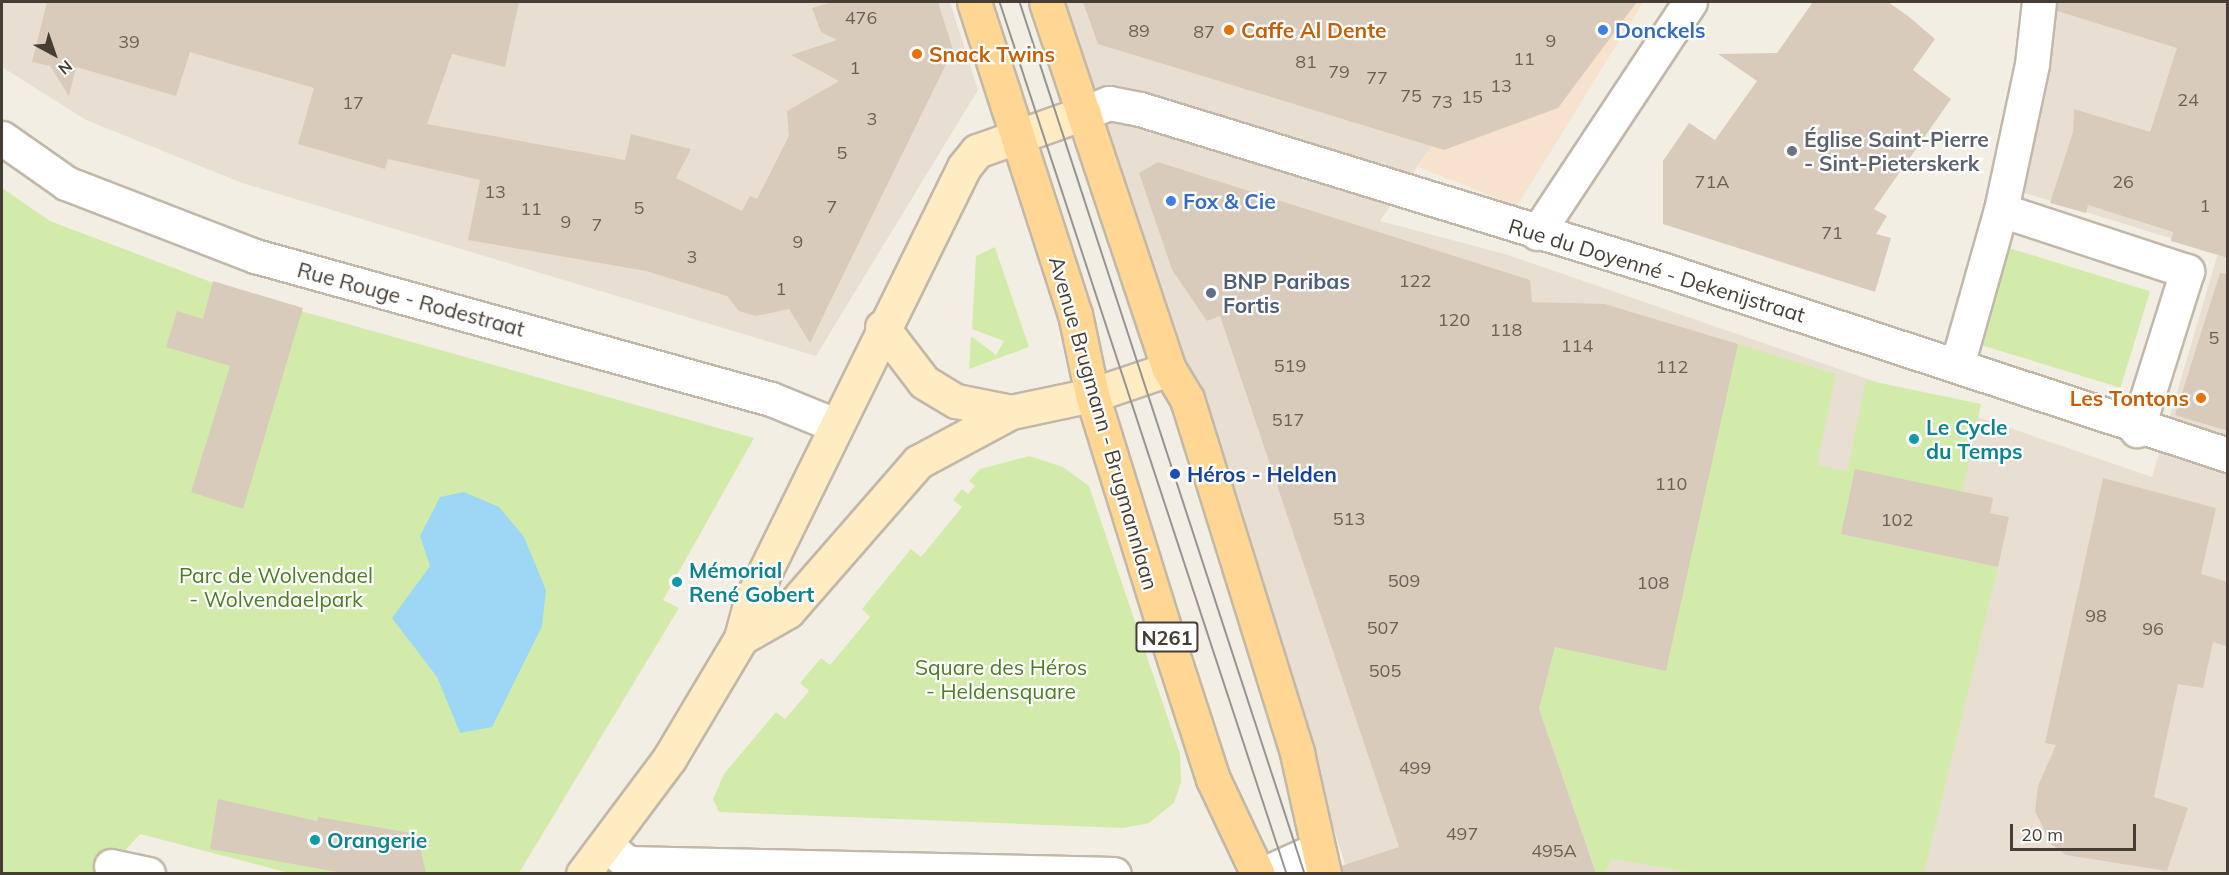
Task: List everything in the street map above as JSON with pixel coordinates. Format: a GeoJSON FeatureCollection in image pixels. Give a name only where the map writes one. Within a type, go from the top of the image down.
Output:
{"type":"FeatureCollection","features":[{"type":"Feature","properties":{"kind":"main road","name":"Avenue Brugmann - Brugmannlaan"},"geometry":{"type":"LineString","coordinates":[[974,2],[1075,314],[1092,395],[1213,779],[1260,873]]}},
{"type":"Feature","properties":{"kind":"main road"},"geometry":{"type":"LineString","coordinates":[[1046,2],[1169,369],[1187,399],[1297,753],[1320,862]]}},
{"type":"Feature","properties":{"kind":"main road"},"geometry":{"type":"LineString","coordinates":[[583,873],[607,846],[669,759],[741,638],[751,600],[882,327],[964,166],[977,151],[1018,138],[1084,112]]}},
{"type":"Feature","properties":{"kind":"main road"},"geometry":{"type":"LineString","coordinates":[[882,327],[924,382],[956,401],[1011,412]]}},
{"type":"Feature","properties":{"kind":"main road"},"geometry":{"type":"LineString","coordinates":[[741,638],[788,611],[918,462],[1011,412],[1092,395],[1169,369]]}},
{"type":"Feature","properties":{"kind":"street"},"geometry":{"type":"LineString","coordinates":[[1537,233],[1690,2]]}},
{"type":"Feature","properties":{"kind":"street"},"geometry":{"type":"LineString","coordinates":[[1957,365],[2001,210],[2032,64],[2039,2]]}},
{"type":"Feature","properties":{"kind":"street","name":"Rue du Doyenné - Dekenijstraat"},"geometry":{"type":"LineString","coordinates":[[1084,112],[1119,103],[1957,365],[2137,430],[2228,455]]}},
{"type":"Feature","properties":{"kind":"street","name":"Rue Rouge - Rodestraat"},"geometry":{"type":"LineString","coordinates":[[2,138],[66,183],[255,256],[771,399],[835,425]]}},
{"type":"Feature","properties":{"kind":"street"},"geometry":{"type":"LineString","coordinates":[[2001,210],[2187,271],[2137,430]]}},
{"type":"Feature","properties":{"kind":"street"},"geometry":{"type":"LineString","coordinates":[[607,846],[628,863],[1114,873]]}},
{"type":"Feature","properties":{"kind":"street"},"geometry":{"type":"LineString","coordinates":[[1260,873],[1320,862]]}},
{"type":"Feature","properties":{"kind":"street"},"geometry":{"type":"LineString","coordinates":[[111,866],[148,873]]}},
{"type":"Feature","properties":{"kind":"shaded area"},"geometry":{"type":"Polygon","coordinates":[[[2,2],[950,2],[978,90],[816,356],[242,183],[86,120],[2,67],[2,2]]]}},
{"type":"Feature","properties":{"kind":"shaded area"},"geometry":{"type":"Polygon","coordinates":[[[1065,2],[1531,2],[1380,221],[1505,254],[2152,477],[2218,253],[2015,190],[2053,2],[2150,12],[2164,2],[2227,2],[2227,873],[1348,873],[1065,2]]]}},
{"type":"Feature","properties":{"kind":"shaded area"},"geometry":{"type":"Polygon","coordinates":[[[1531,2],[1643,2],[1517,206],[1418,167],[1531,2]]]}},
{"type":"Feature","properties":{"kind":"green space","name":"Parc de Wolvendael - Wolvendaelpark"},"geometry":{"type":"Polygon","coordinates":[[[2,188],[50,221],[248,296],[754,438],[663,600],[679,608],[519,873],[289,873],[140,834],[105,873],[2,873],[2,188]]]}},
{"type":"Feature","properties":{"kind":"green space"},"geometry":{"type":"Polygon","coordinates":[[[1976,238],[2150,291],[2121,388],[1946,335],[1976,238]]]}},
{"type":"Feature","properties":{"kind":"green space"},"geometry":{"type":"Polygon","coordinates":[[[995,247],[1029,347],[969,369],[971,336],[996,355],[1004,341],[972,329],[976,256],[995,247]]]}},
{"type":"Feature","properties":{"kind":"green space"},"geometry":{"type":"Polygon","coordinates":[[[1738,344],[1836,374],[1817,465],[1847,471],[1866,380],[1981,404],[1962,496],[1855,470],[1841,534],[1998,567],[1924,873],[1693,873],[1612,859],[1605,873],[1589,870],[1595,868],[1539,709],[1599,477],[1589,578],[1574,651],[1665,671],[1738,344]]]}},
{"type":"Feature","properties":{"kind":"green space","name":"Square des Héros - Heldensquare"},"geometry":{"type":"Polygon","coordinates":[[[1029,456],[1063,467],[1089,486],[1180,754],[1181,782],[1174,803],[1149,823],[1123,828],[719,812],[713,799],[724,774],[776,712],[785,719],[809,691],[800,683],[821,658],[830,665],[870,617],[862,609],[911,549],[921,557],[962,507],[953,500],[962,489],[968,494],[975,486],[969,481],[980,469],[1029,456]]]}},
{"type":"Feature","properties":{"kind":"water"},"geometry":{"type":"Polygon","coordinates":[[[464,492],[499,507],[524,537],[546,590],[542,626],[492,727],[460,733],[437,677],[392,618],[430,566],[420,536],[440,497],[464,492]]]}},
{"type":"Feature","properties":{"kind":"building"},"geometry":{"type":"Polygon","coordinates":[[[47,2],[519,2],[505,67],[452,54],[427,124],[625,160],[631,134],[691,149],[676,178],[742,211],[750,196],[757,199],[789,136],[787,111],[839,81],[791,55],[837,40],[821,32],[812,8],[832,2],[938,2],[953,50],[810,343],[789,309],[756,316],[739,311],[727,296],[646,271],[468,240],[480,180],[388,159],[385,169],[298,144],[314,88],[190,52],[176,96],[76,67],[69,96],[50,66],[32,62],[47,2]]]}},
{"type":"Feature","properties":{"kind":"building"},"geometry":{"type":"Polygon","coordinates":[[[1083,2],[1637,2],[1558,108],[1444,150],[1098,44],[1083,2]]]}},
{"type":"Feature","properties":{"kind":"building","name":"Église Saint-Pierre - Sint-Pieterskerk"},"geometry":{"type":"Polygon","coordinates":[[[1813,2],[1888,2],[1908,16],[1935,39],[1913,70],[1951,99],[1874,209],[1887,216],[1876,234],[1891,238],[1875,292],[1663,224],[1663,161],[1689,123],[1715,140],[1757,81],[1718,54],[1777,53],[1813,2]]]}},
{"type":"Feature","properties":{"kind":"building"},"geometry":{"type":"Polygon","coordinates":[[[2057,2],[2228,2],[2228,258],[2171,241],[2173,232],[2088,205],[2086,213],[2050,203],[2073,132],[2074,109],[2150,132],[2177,48],[2057,11],[2057,2]]]}},
{"type":"Feature","properties":{"kind":"building"},"geometry":{"type":"Polygon","coordinates":[[[1158,162],[1530,280],[1532,302],[1605,304],[1738,344],[1666,671],[1555,647],[1539,709],[1596,873],[1342,873],[1341,866],[1399,847],[1220,316],[1207,321],[1172,270],[1139,173],[1158,162]]]}},
{"type":"Feature","properties":{"kind":"building"},"geometry":{"type":"Polygon","coordinates":[[[2220,273],[2228,274],[2228,431],[2175,415],[2220,273]]]}},
{"type":"Feature","properties":{"kind":"building"},"geometry":{"type":"Polygon","coordinates":[[[213,281],[303,308],[243,509],[191,492],[230,366],[166,347],[177,311],[203,319],[213,281]]]}},
{"type":"Feature","properties":{"kind":"building"},"geometry":{"type":"Polygon","coordinates":[[[1855,469],[1993,498],[1990,513],[2009,517],[1998,567],[1841,534],[1855,469]]]}},
{"type":"Feature","properties":{"kind":"building"},"geometry":{"type":"Polygon","coordinates":[[[2103,478],[2216,508],[2201,574],[2228,582],[2228,647],[2213,642],[2203,688],[2178,684],[2154,797],[2188,808],[2167,871],[2066,855],[2051,844],[2035,811],[2038,786],[2056,745],[2045,743],[2103,478]]]}},
{"type":"Feature","properties":{"kind":"building","name":"Orangerie"},"geometry":{"type":"Polygon","coordinates":[[[218,799],[317,821],[318,817],[417,834],[426,873],[343,873],[210,849],[218,799]]]}},
{"type":"Feature","properties":{"kind":"tram line"},"geometry":{"type":"LineString","coordinates":[[1000,2],[1287,874]]}},
{"type":"Feature","properties":{"kind":"tram line"},"geometry":{"type":"LineString","coordinates":[[1020,2],[1305,874]]}},
{"type":"Feature","properties":{"kind":"place","name":"Caffe Al Dente"},"geometry":{"type":"Point","coordinates":[1229,30]}},
{"type":"Feature","properties":{"kind":"place","name":"Donckels"},"geometry":{"type":"Point","coordinates":[1603,30]}},
{"type":"Feature","properties":{"kind":"place","name":"Snack Twins"},"geometry":{"type":"Point","coordinates":[917,54]}},
{"type":"Feature","properties":{"kind":"place","name":"Église Saint-Pierre - Sint-Pieterskerk"},"geometry":{"type":"Point","coordinates":[1792,151]}},
{"type":"Feature","properties":{"kind":"place","name":"Fox & Cie"},"geometry":{"type":"Point","coordinates":[1171,201]}},
{"type":"Feature","properties":{"kind":"place","name":"BNP Paribas Fortis"},"geometry":{"type":"Point","coordinates":[1211,293]}},
{"type":"Feature","properties":{"kind":"place","name":"Les Tontons"},"geometry":{"type":"Point","coordinates":[2201,398]}},
{"type":"Feature","properties":{"kind":"place","name":"Le Cycle du Temps"},"geometry":{"type":"Point","coordinates":[1914,439]}},
{"type":"Feature","properties":{"kind":"place","name":"Héros - Helden"},"geometry":{"type":"Point","coordinates":[1175,474]}},
{"type":"Feature","properties":{"kind":"place","name":"Mémorial René Gobert"},"geometry":{"type":"Point","coordinates":[677,582]}},
{"type":"Feature","properties":{"kind":"place","name":"Orangerie"},"geometry":{"type":"Point","coordinates":[315,840]}}]}
